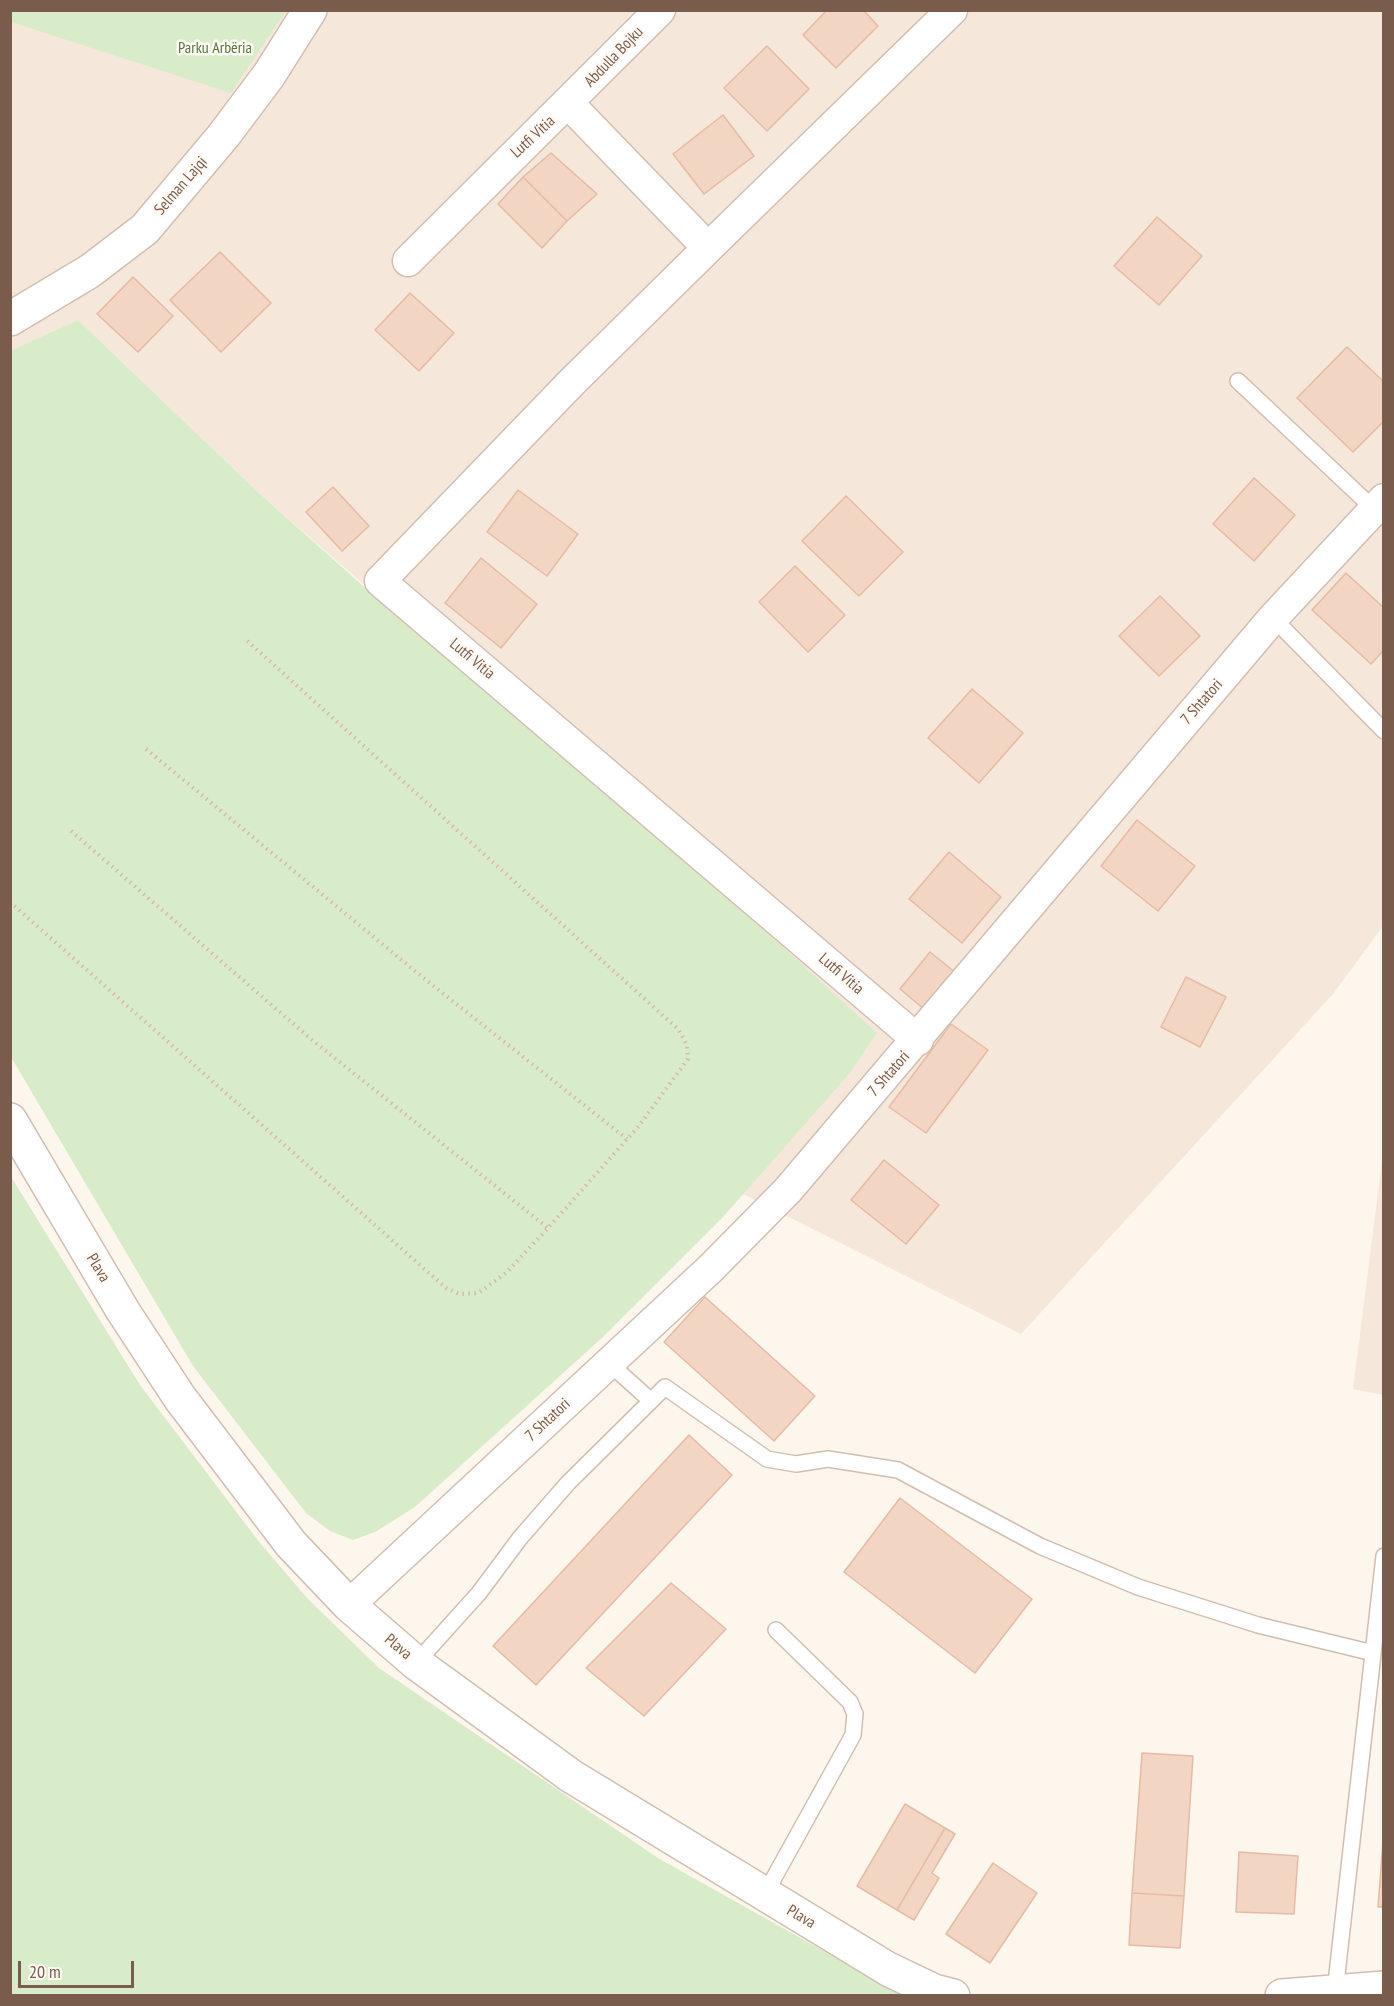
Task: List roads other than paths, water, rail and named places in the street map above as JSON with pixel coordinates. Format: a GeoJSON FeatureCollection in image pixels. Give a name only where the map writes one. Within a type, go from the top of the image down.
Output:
{"type":"FeatureCollection","features":[{"type":"Feature","properties":{"kind":"street","name":"Selman Lajqi"},"geometry":{"type":"LineString","coordinates":[[10,319],[90,272],[144,229],[224,135],[269,75],[310,10]]}},
{"type":"Feature","properties":{"kind":"street","name":"Abdulla Bojku"},"geometry":{"type":"LineString","coordinates":[[569,104],[660,10]]}},
{"type":"Feature","properties":{"kind":"street","name":"Lutfi Vitia"},"geometry":{"type":"LineString","coordinates":[[918,1040],[380,581],[572,383],[952,10]]}},
{"type":"Feature","properties":{"kind":"street","name":"Lutfi Vitia"},"geometry":{"type":"LineString","coordinates":[[408,261],[486,182],[569,104],[708,248]]}},
{"type":"Feature","properties":{"kind":"street","name":"7 Shtatori"},"geometry":{"type":"LineString","coordinates":[[349,1605],[711,1269],[788,1190],[918,1040],[1048,882],[1273,618],[1379,504]]}},
{"type":"Feature","properties":{"kind":"street","name":"Plava"},"geometry":{"type":"LineString","coordinates":[[10,1120],[123,1311],[180,1398],[291,1544],[349,1605],[416,1663],[571,1776],[888,1969],[934,1991],[953,1995]]}},
{"type":"Feature","properties":{"kind":"street"},"geometry":{"type":"LineString","coordinates":[[1282,1995],[1383,1988]]}},
{"type":"Feature","properties":{"kind":"lane"},"geometry":{"type":"LineString","coordinates":[[1238,381],[1379,504]]}},
{"type":"Feature","properties":{"kind":"lane"},"geometry":{"type":"LineString","coordinates":[[1273,618],[1383,731]]}},
{"type":"Feature","properties":{"kind":"lane"},"geometry":{"type":"LineString","coordinates":[[609,1363],[651,1401]]}},
{"type":"Feature","properties":{"kind":"lane"},"geometry":{"type":"LineString","coordinates":[[416,1663],[479,1593],[520,1538],[568,1483],[665,1387],[767,1459],[796,1464],[828,1459],[898,1470],[1040,1546],[1138,1587],[1258,1625],[1373,1653]]}},
{"type":"Feature","properties":{"kind":"lane"},"geometry":{"type":"LineString","coordinates":[[1335,1992],[1383,1556]]}},
{"type":"Feature","properties":{"kind":"lane"},"geometry":{"type":"LineString","coordinates":[[765,1894],[853,1735],[855,1714],[850,1702],[776,1630]]}},
{"type":"Feature","properties":{"kind":"park label","name":"Parku Arbëria"},"geometry":{"type":"Point","coordinates":[215,48]}}]}
